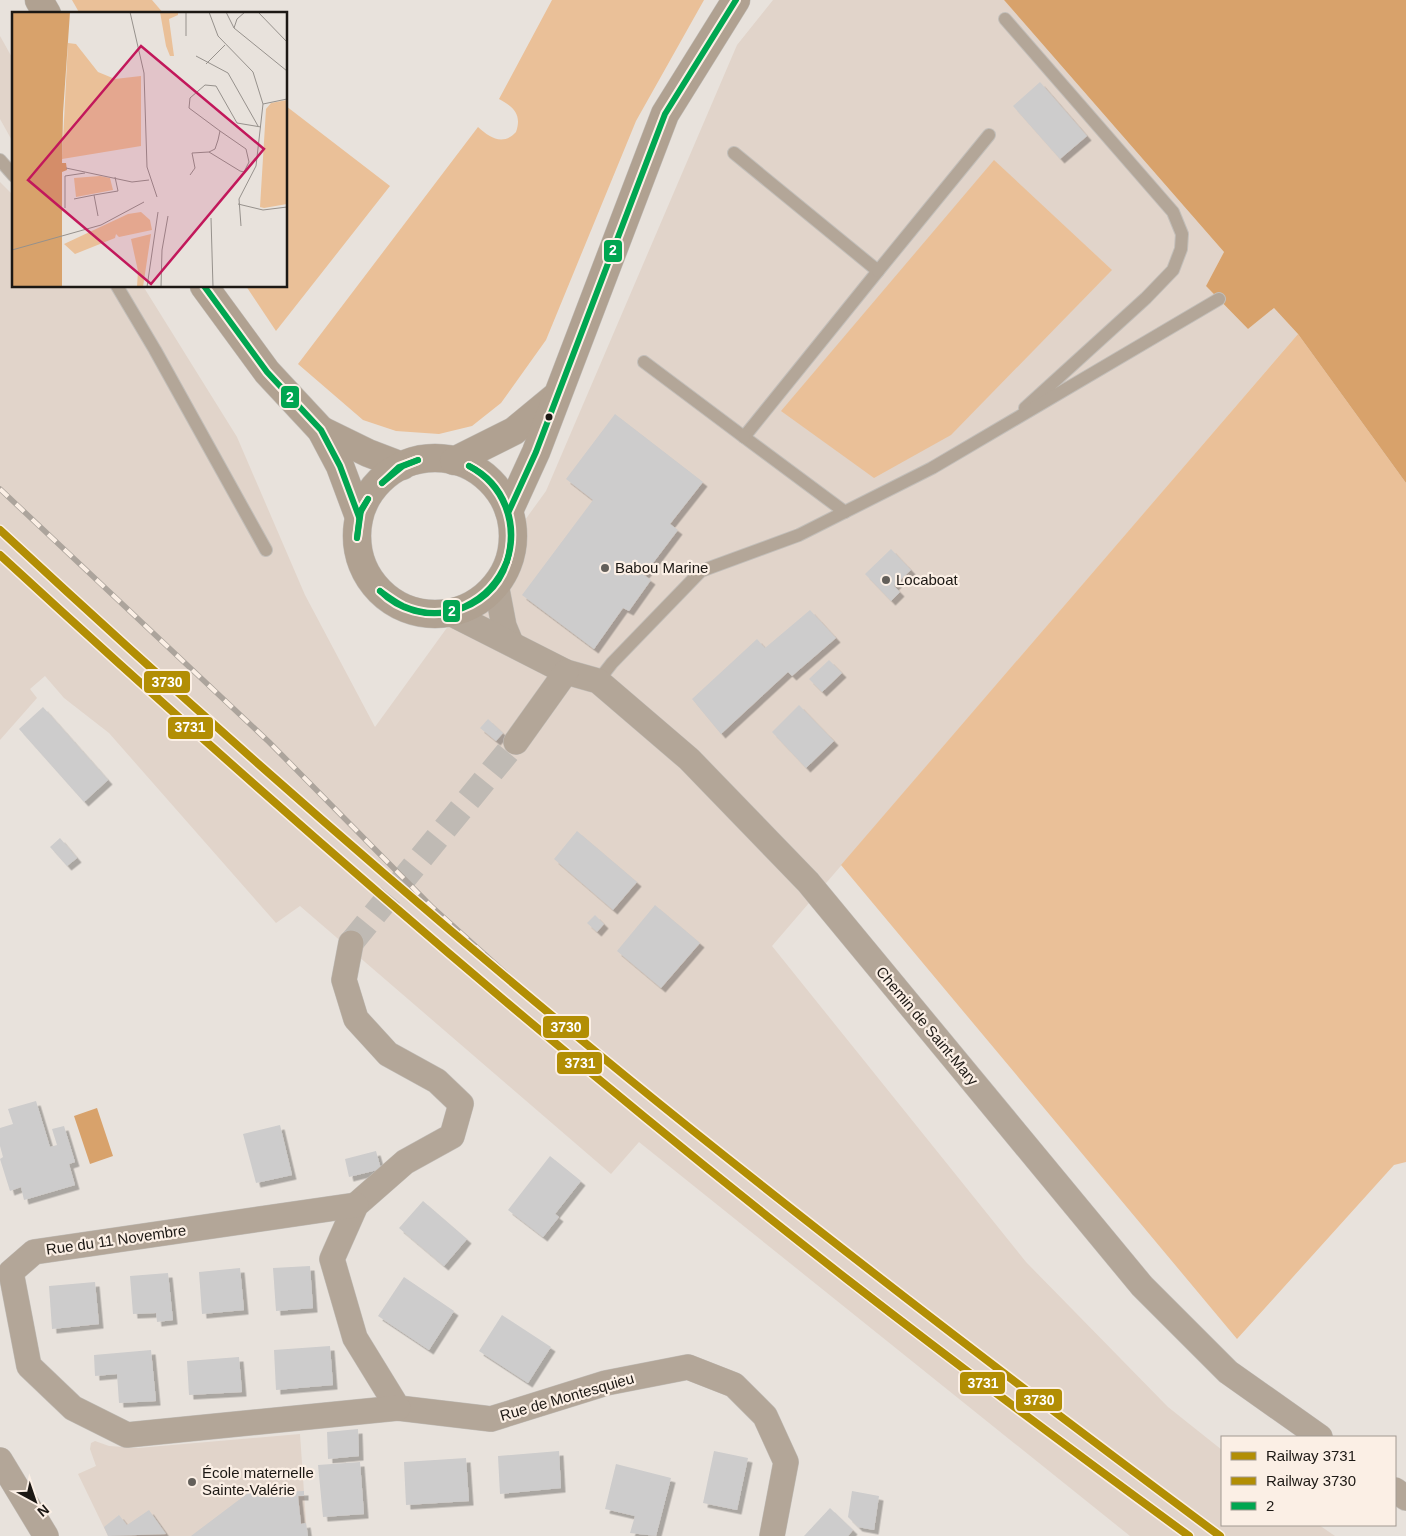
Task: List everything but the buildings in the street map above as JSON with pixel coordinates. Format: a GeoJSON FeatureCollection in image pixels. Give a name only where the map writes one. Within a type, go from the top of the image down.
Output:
{"type":"FeatureCollection","features":[{"type":"Feature","properties":{"kind":"street"},"geometry":{"type":"LineString","coordinates":[[40,0],[46,12]]}},
{"type":"Feature","properties":{"kind":"street"},"geometry":{"type":"LineString","coordinates":[[509,511],[536,452],[665,114],[736,0]]}},
{"type":"Feature","properties":{"kind":"street"},"geometry":{"type":"LineString","coordinates":[[205,288],[267,372],[320,430],[340,466],[359,517]]}},
{"type":"Feature","properties":{"kind":"street"},"geometry":{"type":"LineString","coordinates":[[454,460],[514,431],[556,397]]}},
{"type":"Feature","properties":{"kind":"street"},"geometry":{"type":"LineString","coordinates":[[320,430],[368,453],[402,466]]}},
{"type":"Feature","properties":{"kind":"street"},"geometry":{"type":"LineString","coordinates":[[436,458],[454,460],[480,472],[497,488],[509,511],[513,536],[508,562],[496,584],[477,602],[448,612],[430,614],[406,609],[384,597],[368,578],[359,556],[356,531],[362,507],[392,471],[413,461],[436,458]]}},
{"type":"Feature","properties":{"kind":"street"},"geometry":{"type":"LineString","coordinates":[[496,584],[504,626],[511,643]]}},
{"type":"Feature","properties":{"kind":"street","name":"Chemin de Saint-Mary"},"geometry":{"type":"LineString","coordinates":[[448,612],[566,672],[598,681],[689,759],[808,882],[1142,1286],[1228,1372],[1319,1436]]}},
{"type":"Feature","properties":{"kind":"street"},"geometry":{"type":"LineString","coordinates":[[516,742],[566,672]]}},
{"type":"Feature","properties":{"kind":"street"},"geometry":{"type":"LineString","coordinates":[[351,943],[344,980],[356,1019],[388,1054],[437,1080],[460,1104],[452,1136],[405,1162],[356,1205],[332,1259],[355,1338],[398,1408]]}},
{"type":"Feature","properties":{"kind":"street","name":"Rue du 11 Novembre"},"geometry":{"type":"LineString","coordinates":[[356,1205],[34,1252],[11,1272],[29,1366],[73,1408],[127,1434],[398,1408]]}},
{"type":"Feature","properties":{"kind":"street","name":"Rue de Montesquieu"},"geometry":{"type":"LineString","coordinates":[[398,1408],[491,1419],[606,1383],[688,1367],[734,1385],[765,1416],[786,1462],[772,1536]]}},
{"type":"Feature","properties":{"kind":"street"},"geometry":{"type":"LineString","coordinates":[[0,1460],[46,1536]]}},
{"type":"Feature","properties":{"kind":"lane"},"geometry":{"type":"LineString","coordinates":[[1004,18],[1173,212],[1182,234],[1181,249],[1173,270],[1146,298],[1005,426]]}},
{"type":"Feature","properties":{"kind":"lane"},"geometry":{"type":"LineString","coordinates":[[744,437],[989,135]]}},
{"type":"Feature","properties":{"kind":"lane"},"geometry":{"type":"LineString","coordinates":[[734,153],[878,271]]}},
{"type":"Feature","properties":{"kind":"lane"},"geometry":{"type":"LineString","coordinates":[[0,160],[12,174]]}},
{"type":"Feature","properties":{"kind":"lane"},"geometry":{"type":"LineString","coordinates":[[118,288],[146,333],[266,550]]}},
{"type":"Feature","properties":{"kind":"lane"},"geometry":{"type":"LineString","coordinates":[[598,681],[612,663],[701,571],[799,535],[932,468],[1219,299]]}},
{"type":"Feature","properties":{"kind":"lane"},"geometry":{"type":"LineString","coordinates":[[644,362],[845,512]]}},
{"type":"Feature","properties":{"kind":"shaded area"},"geometry":{"type":"Polygon","coordinates":[[[72,0],[152,0],[162,12],[79,12],[72,0]]]}},
{"type":"Feature","properties":{"kind":"shaded area"},"geometry":{"type":"Polygon","coordinates":[[[552,0],[704,0],[636,121],[546,340],[501,403],[472,426],[439,434],[396,431],[363,420],[298,364],[478,127],[497,139],[506,139],[516,132],[518,121],[513,108],[499,99],[552,0]]]}},
{"type":"Feature","properties":{"kind":"shaded area"},"geometry":{"type":"Polygon","coordinates":[[[773,0],[1004,0],[1224,252],[1206,286],[1248,329],[1274,308],[1298,334],[772,946],[1026,1262],[1168,1407],[1221,1449],[1221,1526],[1320,1526],[1335,1536],[1130,1536],[639,1142],[611,1174],[300,906],[276,923],[109,733],[64,698],[45,676],[30,689],[37,698],[0,740],[0,182],[12,194],[12,288],[144,288],[237,437],[305,595],[375,727],[546,491],[737,45],[773,0]]]}},
{"type":"Feature","properties":{"kind":"shaded area"},"geometry":{"type":"Polygon","coordinates":[[[1004,0],[1406,0],[1406,483],[1298,334],[1274,308],[1248,329],[1206,286],[1224,252],[1004,0]]]}},
{"type":"Feature","properties":{"kind":"shaded area"},"geometry":{"type":"Polygon","coordinates":[[[0,36],[12,57],[12,140],[0,119],[0,36]]]}},
{"type":"Feature","properties":{"kind":"shaded area"},"geometry":{"type":"Polygon","coordinates":[[[288,108],[390,186],[276,331],[247,288],[288,288],[288,108]]]}},
{"type":"Feature","properties":{"kind":"shaded area"},"geometry":{"type":"Polygon","coordinates":[[[994,160],[1112,270],[951,435],[874,478],[781,411],[994,160]]]}},
{"type":"Feature","properties":{"kind":"shaded area"},"geometry":{"type":"Polygon","coordinates":[[[1298,334],[1406,483],[1406,1162],[1394,1165],[1237,1339],[841,865],[1298,334]]]}},
{"type":"Feature","properties":{"kind":"shaded area"},"geometry":{"type":"Polygon","coordinates":[[[97,1108],[113,1156],[90,1164],[74,1116],[97,1108]]]}},
{"type":"Feature","properties":{"kind":"shaded area","name":"École maternelle Sainte-Valérie"},"geometry":{"type":"Polygon","coordinates":[[[300,1434],[307,1536],[108,1536],[78,1474],[96,1466],[90,1449],[91,1443],[95,1441],[109,1446],[138,1448],[300,1434]]]}},
{"type":"Feature","properties":{"kind":"tunnel"},"geometry":{"type":"LineString","coordinates":[[351,943],[516,742]]}},
{"type":"Feature","properties":{"kind":"railway"},"geometry":{"type":"LineString","coordinates":[[0,489],[269,742],[431,906],[554,1017]]}},
{"type":"Feature","properties":{"kind":"rail line","name":"3730"},"geometry":{"type":"LineString","coordinates":[[0,530],[154,671],[310,809],[548,1013],[848,1253],[1220,1536]]}},
{"type":"Feature","properties":{"kind":"rail line","name":"3731"},"geometry":{"type":"LineString","coordinates":[[0,555],[311,835],[630,1106],[890,1313],[1189,1536]]}},
{"type":"Feature","properties":{"kind":"transit line","name":"2"},"geometry":{"type":"LineString","coordinates":[[509,511],[536,452],[665,114],[736,0]]}},
{"type":"Feature","properties":{"kind":"transit line","name":"2"},"geometry":{"type":"LineString","coordinates":[[205,288],[267,372],[321,430],[340,466],[359,517]]}},
{"type":"Feature","properties":{"kind":"transit line","name":"2"},"geometry":{"type":"LineString","coordinates":[[382,483],[399,467],[418,460]]}},
{"type":"Feature","properties":{"kind":"transit line","name":"2"},"geometry":{"type":"LineString","coordinates":[[382,483],[403,466],[418,460]]}},
{"type":"Feature","properties":{"kind":"transit line","name":"2"},"geometry":{"type":"LineString","coordinates":[[469,466],[492,483],[506,506],[510,519],[511,533],[507,561]]}},
{"type":"Feature","properties":{"kind":"transit line","name":"2"},"geometry":{"type":"LineString","coordinates":[[469,466],[491,484],[505,506],[511,533],[507,561]]}},
{"type":"Feature","properties":{"kind":"transit line","name":"2"},"geometry":{"type":"LineString","coordinates":[[357,538],[360,513],[368,499]]}},
{"type":"Feature","properties":{"kind":"transit line","name":"2"},"geometry":{"type":"LineString","coordinates":[[357,538],[361,510],[368,499]]}},
{"type":"Feature","properties":{"kind":"transit line","name":"2"},"geometry":{"type":"LineString","coordinates":[[380,591],[403,606],[419,611],[435,613],[450,611],[478,599],[490,588],[507,561]]}},
{"type":"Feature","properties":{"kind":"transit line","name":"2"},"geometry":{"type":"LineString","coordinates":[[380,591],[396,603],[414,611],[433,613],[452,611],[471,605],[486,594],[499,579],[507,561]]}},
{"type":"Feature","properties":{"kind":"place","name":"Babou Marine"},"geometry":{"type":"Point","coordinates":[605,568]}},
{"type":"Feature","properties":{"kind":"place","name":"Locaboat"},"geometry":{"type":"Point","coordinates":[886,580]}},
{"type":"Feature","properties":{"kind":"place","name":"École maternelle Sainte-Valérie"},"geometry":{"type":"Point","coordinates":[192,1482]}}]}
